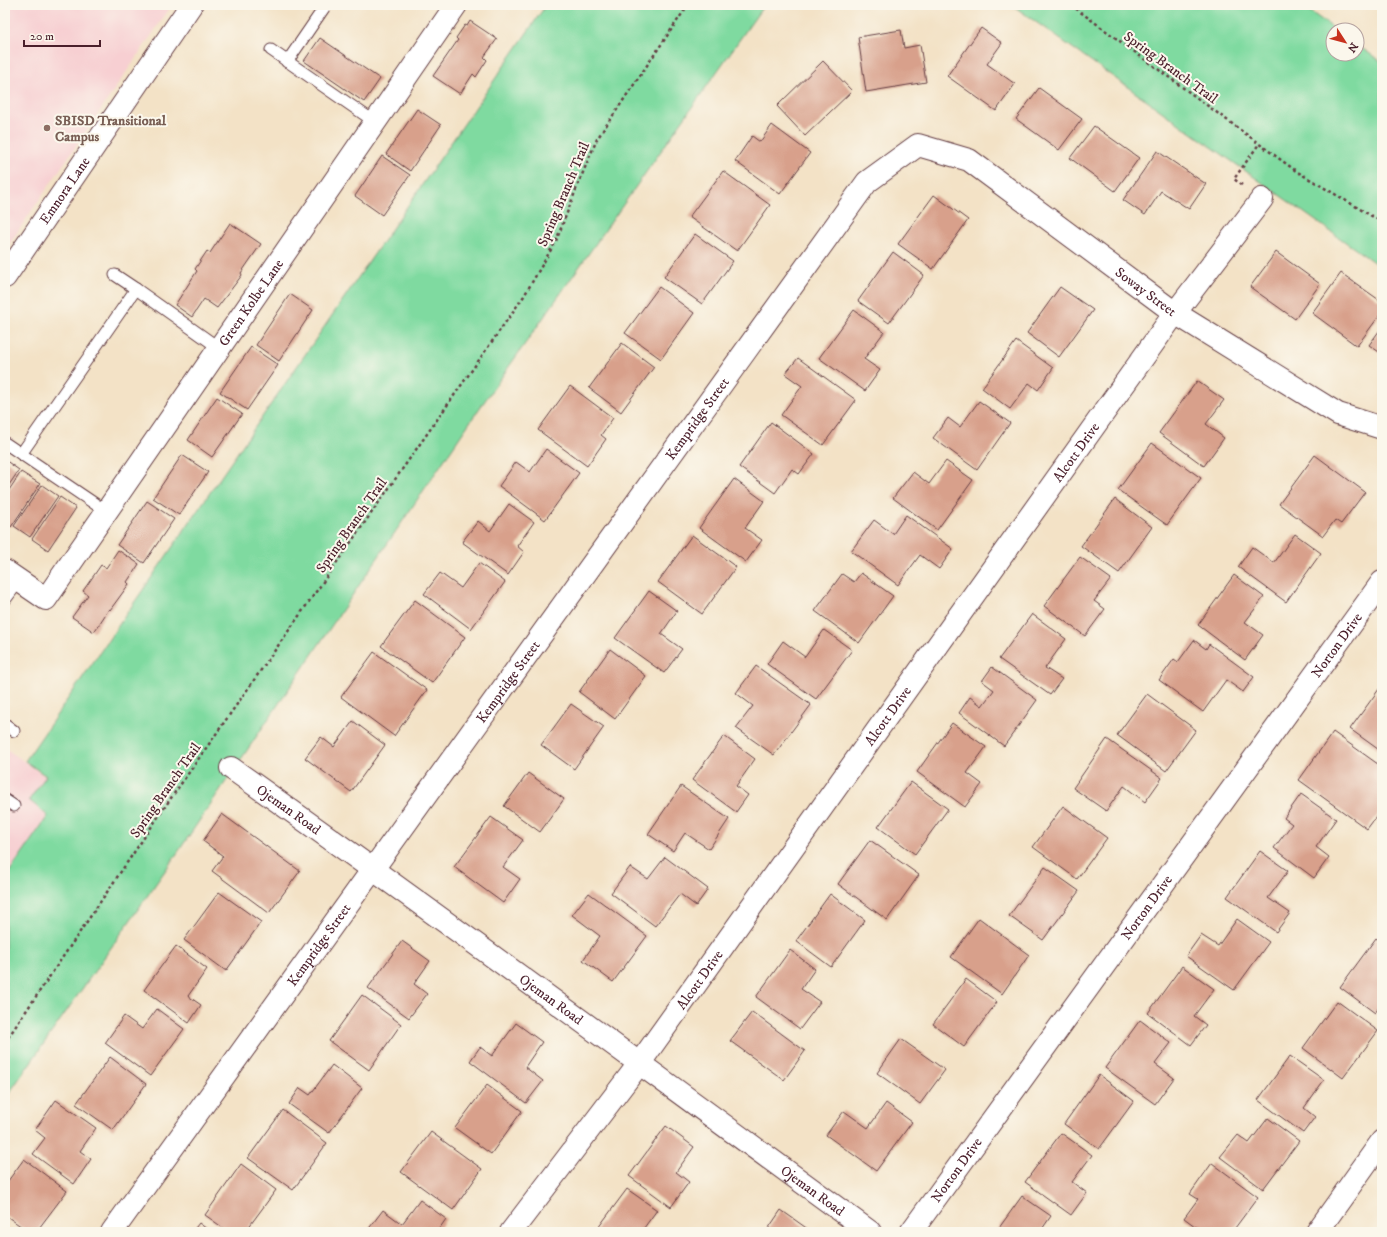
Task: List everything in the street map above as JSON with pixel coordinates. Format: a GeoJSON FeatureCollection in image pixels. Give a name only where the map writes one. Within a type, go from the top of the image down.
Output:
{"type":"FeatureCollection","features":[{"type":"Feature","properties":{"kind":"street","name":"Emnora Lane"},"geometry":{"type":"LineString","coordinates":[[5,277],[191,5]]}},
{"type":"Feature","properties":{"kind":"street","name":"Green Kolbe Lane"},"geometry":{"type":"LineString","coordinates":[[12,576],[46,599],[456,5]]}},
{"type":"Feature","properties":{"kind":"street","name":"Soway Street"},"geometry":{"type":"LineString","coordinates":[[918,145],[969,160],[1175,313],[1338,414],[1382,428]]}},
{"type":"Feature","properties":{"kind":"street","name":"Kempridge Street"},"geometry":{"type":"LineString","coordinates":[[112,1232],[867,182],[918,145]]}},
{"type":"Feature","properties":{"kind":"street","name":"Alcott Drive"},"geometry":{"type":"LineString","coordinates":[[511,1232],[639,1064],[1175,313],[1262,199]]}},
{"type":"Feature","properties":{"kind":"street","name":"Norton Drive"},"geometry":{"type":"LineString","coordinates":[[910,1232],[1382,582]]}},
{"type":"Feature","properties":{"kind":"street","name":"Ojeman Road"},"geometry":{"type":"LineString","coordinates":[[231,768],[373,869],[870,1232]]}},
{"type":"Feature","properties":{"kind":"street"},"geometry":{"type":"LineString","coordinates":[[1317,1232],[1382,1141]]}},
{"type":"Feature","properties":{"kind":"lane"},"geometry":{"type":"LineString","coordinates":[[287,62],[326,5]]}},
{"type":"Feature","properties":{"kind":"lane"},"geometry":{"type":"LineString","coordinates":[[271,50],[375,122]]}},
{"type":"Feature","properties":{"kind":"lane"},"geometry":{"type":"LineString","coordinates":[[115,275],[220,348]]}},
{"type":"Feature","properties":{"kind":"lane"},"geometry":{"type":"LineString","coordinates":[[21,454],[136,289]]}},
{"type":"Feature","properties":{"kind":"lane"},"geometry":{"type":"LineString","coordinates":[[5,443],[107,512]]}},
{"type":"Feature","properties":{"kind":"lane"},"geometry":{"type":"LineString","coordinates":[[5,600],[12,576]]}},
{"type":"Feature","properties":{"kind":"lane"},"geometry":{"type":"LineString","coordinates":[[5,724],[14,731]]}},
{"type":"Feature","properties":{"kind":"path","name":"Spring Branch Trail"},"geometry":{"type":"LineString","coordinates":[[5,1042],[171,798],[524,296],[556,241],[597,139],[688,5]]}},
{"type":"Feature","properties":{"kind":"path","name":"Spring Branch Trail"},"geometry":{"type":"LineString","coordinates":[[1071,5],[1296,171],[1375,218],[1382,220]]}},
{"type":"Feature","properties":{"kind":"path"},"geometry":{"type":"LineString","coordinates":[[1259,144],[1234,179],[1262,199]]}},
{"type":"Feature","properties":{"kind":"shaded area","name":"SBISD Transitional Campus"},"geometry":{"type":"Polygon","coordinates":[[[5,5],[172,5],[5,250],[5,5]]]}},
{"type":"Feature","properties":{"kind":"shaded area"},"geometry":{"type":"Polygon","coordinates":[[[5,748],[46,777],[48,815],[5,878],[5,748]]]}},
{"type":"Feature","properties":{"kind":"green space"},"geometry":{"type":"Polygon","coordinates":[[[546,5],[764,5],[472,419],[176,855],[5,1099],[5,878],[48,816],[29,800],[46,776],[25,761],[546,5]]]}},
{"type":"Feature","properties":{"kind":"green space"},"geometry":{"type":"Polygon","coordinates":[[[1012,5],[1301,5],[1325,22],[1325,62],[1365,62],[1365,50],[1382,62],[1382,268],[1012,5]]]}},
{"type":"Feature","properties":{"kind":"building"},"geometry":{"type":"Polygon","coordinates":[[[470,21],[497,39],[484,57],[487,60],[476,77],[473,74],[460,94],[433,76],[458,40],[456,38],[465,25],[467,26],[470,21]]]}},
{"type":"Feature","properties":{"kind":"building"},"geometry":{"type":"Polygon","coordinates":[[[981,28],[1002,43],[987,64],[1015,84],[996,111],[947,76],[981,28]]]}},
{"type":"Feature","properties":{"kind":"building"},"geometry":{"type":"Polygon","coordinates":[[[901,30],[904,48],[920,45],[926,82],[866,92],[858,37],[901,30]]]}},
{"type":"Feature","properties":{"kind":"building"},"geometry":{"type":"Polygon","coordinates":[[[320,38],[380,79],[364,102],[304,61],[320,38]]]}},
{"type":"Feature","properties":{"kind":"building"},"geometry":{"type":"Polygon","coordinates":[[[823,61],[852,91],[805,136],[777,106],[823,61]]]}},
{"type":"Feature","properties":{"kind":"building"},"geometry":{"type":"Polygon","coordinates":[[[1039,88],[1082,119],[1059,150],[1016,119],[1039,88]]]}},
{"type":"Feature","properties":{"kind":"building"},"geometry":{"type":"Polygon","coordinates":[[[417,109],[441,125],[410,171],[386,154],[417,109]]]}},
{"type":"Feature","properties":{"kind":"building"},"geometry":{"type":"Polygon","coordinates":[[[772,125],[810,153],[780,194],[735,161],[752,136],[760,142],[772,125]]]}},
{"type":"Feature","properties":{"kind":"building"},"geometry":{"type":"Polygon","coordinates":[[[1094,126],[1139,158],[1115,191],[1070,158],[1094,126]]]}},
{"type":"Feature","properties":{"kind":"building"},"geometry":{"type":"Polygon","coordinates":[[[1157,151],[1206,184],[1189,209],[1161,191],[1145,215],[1123,200],[1157,151]]]}},
{"type":"Feature","properties":{"kind":"building"},"geometry":{"type":"Polygon","coordinates":[[[382,156],[410,175],[382,215],[355,196],[382,156]]]}},
{"type":"Feature","properties":{"kind":"building"},"geometry":{"type":"Polygon","coordinates":[[[723,171],[770,205],[737,251],[689,217],[723,171]]]}},
{"type":"Feature","properties":{"kind":"building"},"geometry":{"type":"Polygon","coordinates":[[[934,195],[968,220],[933,269],[898,244],[934,195]]]}},
{"type":"Feature","properties":{"kind":"building"},"geometry":{"type":"Polygon","coordinates":[[[230,223],[261,244],[241,273],[242,275],[217,308],[204,299],[192,317],[175,305],[197,271],[195,269],[207,251],[210,253],[230,223]]]}},
{"type":"Feature","properties":{"kind":"building"},"geometry":{"type":"Polygon","coordinates":[[[695,234],[733,261],[702,304],[664,277],[695,234]]]}},
{"type":"Feature","properties":{"kind":"building"},"geometry":{"type":"Polygon","coordinates":[[[893,252],[924,275],[889,323],[858,301],[893,252]]]}},
{"type":"Feature","properties":{"kind":"building"},"geometry":{"type":"Polygon","coordinates":[[[1276,252],[1320,284],[1295,319],[1250,287],[1276,252]]]}},
{"type":"Feature","properties":{"kind":"building"},"geometry":{"type":"Polygon","coordinates":[[[1341,273],[1382,302],[1382,312],[1357,346],[1312,313],[1341,273]]]}},
{"type":"Feature","properties":{"kind":"building"},"geometry":{"type":"Polygon","coordinates":[[[659,287],[694,313],[661,359],[625,333],[659,287]]]}},
{"type":"Feature","properties":{"kind":"building"},"geometry":{"type":"Polygon","coordinates":[[[1060,287],[1093,310],[1059,357],[1027,333],[1060,287]]]}},
{"type":"Feature","properties":{"kind":"building"},"geometry":{"type":"Polygon","coordinates":[[[290,294],[313,310],[279,361],[256,345],[290,294]]]}},
{"type":"Feature","properties":{"kind":"building"},"geometry":{"type":"Polygon","coordinates":[[[854,310],[884,332],[864,359],[880,370],[865,391],[819,358],[854,310]]]}},
{"type":"Feature","properties":{"kind":"building"},"geometry":{"type":"Polygon","coordinates":[[[1382,327],[1382,354],[1369,345],[1382,327]]]}},
{"type":"Feature","properties":{"kind":"building"},"geometry":{"type":"Polygon","coordinates":[[[1016,341],[1053,368],[1038,390],[1029,383],[1010,409],[982,388],[1016,341]]]}},
{"type":"Feature","properties":{"kind":"building"},"geometry":{"type":"Polygon","coordinates":[[[622,343],[654,367],[621,412],[589,388],[622,343]]]}},
{"type":"Feature","properties":{"kind":"building"},"geometry":{"type":"Polygon","coordinates":[[[251,347],[278,365],[247,410],[220,392],[251,347]]]}},
{"type":"Feature","properties":{"kind":"building"},"geometry":{"type":"Polygon","coordinates":[[[798,358],[856,400],[823,445],[781,415],[802,386],[785,374],[798,358]]]}},
{"type":"Feature","properties":{"kind":"building"},"geometry":{"type":"Polygon","coordinates":[[[1197,381],[1224,400],[1206,424],[1224,438],[1204,466],[1159,433],[1197,381]]]}},
{"type":"Feature","properties":{"kind":"building"},"geometry":{"type":"Polygon","coordinates":[[[570,386],[613,418],[601,435],[606,439],[587,466],[538,430],[570,386]]]}},
{"type":"Feature","properties":{"kind":"building"},"geometry":{"type":"Polygon","coordinates":[[[217,397],[242,414],[212,457],[188,440],[217,397]]]}},
{"type":"Feature","properties":{"kind":"building"},"geometry":{"type":"Polygon","coordinates":[[[979,401],[1010,423],[977,470],[933,438],[948,418],[960,427],[979,401]]]}},
{"type":"Feature","properties":{"kind":"building"},"geometry":{"type":"Polygon","coordinates":[[[771,422],[814,454],[799,474],[792,469],[775,493],[739,467],[771,422]]]}},
{"type":"Feature","properties":{"kind":"building"},"geometry":{"type":"Polygon","coordinates":[[[1152,443],[1201,478],[1167,525],[1118,490],[1152,443]]]}},
{"type":"Feature","properties":{"kind":"building"},"geometry":{"type":"Polygon","coordinates":[[[546,449],[579,473],[545,520],[499,486],[516,462],[530,472],[546,449]]]}},
{"type":"Feature","properties":{"kind":"building"},"geometry":{"type":"Polygon","coordinates":[[[182,455],[208,472],[179,515],[153,498],[182,455]]]}},
{"type":"Feature","properties":{"kind":"building"},"geometry":{"type":"Polygon","coordinates":[[[1315,455],[1365,492],[1341,524],[1335,520],[1323,536],[1279,504],[1315,455]]]}},
{"type":"Feature","properties":{"kind":"building"},"geometry":{"type":"Polygon","coordinates":[[[5,460],[19,470],[5,491],[5,460]]]}},
{"type":"Feature","properties":{"kind":"building"},"geometry":{"type":"Polygon","coordinates":[[[946,461],[973,480],[937,530],[893,498],[913,472],[929,484],[946,461]]]}},
{"type":"Feature","properties":{"kind":"building"},"geometry":{"type":"Polygon","coordinates":[[[21,472],[40,484],[11,527],[5,523],[5,496],[21,472]]]}},
{"type":"Feature","properties":{"kind":"building"},"geometry":{"type":"Polygon","coordinates":[[[734,479],[764,501],[745,528],[762,540],[746,562],[699,528],[734,479]]]}},
{"type":"Feature","properties":{"kind":"building"},"geometry":{"type":"Polygon","coordinates":[[[42,485],[58,496],[30,537],[14,526],[42,485]]]}},
{"type":"Feature","properties":{"kind":"building"},"geometry":{"type":"Polygon","coordinates":[[[60,497],[76,508],[48,550],[32,539],[60,497]]]}},
{"type":"Feature","properties":{"kind":"building"},"geometry":{"type":"Polygon","coordinates":[[[1115,499],[1152,527],[1119,573],[1081,546],[1115,499]]]}},
{"type":"Feature","properties":{"kind":"building"},"geometry":{"type":"Polygon","coordinates":[[[147,501],[174,519],[144,563],[117,545],[147,501]]]}},
{"type":"Feature","properties":{"kind":"building"},"geometry":{"type":"Polygon","coordinates":[[[509,504],[534,522],[517,546],[524,552],[508,575],[462,542],[478,521],[490,531],[509,504]]]}},
{"type":"Feature","properties":{"kind":"building"},"geometry":{"type":"Polygon","coordinates":[[[906,515],[953,549],[939,569],[920,555],[898,585],[851,551],[874,520],[893,534],[906,515]]]}},
{"type":"Feature","properties":{"kind":"building"},"geometry":{"type":"Polygon","coordinates":[[[1295,534],[1321,553],[1286,602],[1238,567],[1252,547],[1274,563],[1295,534]]]}},
{"type":"Feature","properties":{"kind":"building"},"geometry":{"type":"Polygon","coordinates":[[[692,535],[736,567],[702,614],[658,582],[692,535]]]}},
{"type":"Feature","properties":{"kind":"building"},"geometry":{"type":"Polygon","coordinates":[[[118,550],[139,564],[127,582],[129,584],[110,610],[109,609],[94,632],[72,617],[88,595],[83,591],[101,565],[106,568],[118,550]]]}},
{"type":"Feature","properties":{"kind":"building"},"geometry":{"type":"Polygon","coordinates":[[[1080,557],[1111,579],[1094,601],[1105,609],[1085,636],[1044,606],[1080,557]]]}},
{"type":"Feature","properties":{"kind":"building"},"geometry":{"type":"Polygon","coordinates":[[[479,563],[505,582],[471,629],[424,594],[440,573],[461,588],[479,563]]]}},
{"type":"Feature","properties":{"kind":"building"},"geometry":{"type":"Polygon","coordinates":[[[861,573],[893,596],[859,643],[815,611],[842,574],[854,582],[861,573]]]}},
{"type":"Feature","properties":{"kind":"building"},"geometry":{"type":"Polygon","coordinates":[[[1234,575],[1264,597],[1245,622],[1263,635],[1245,660],[1198,625],[1234,575]]]}},
{"type":"Feature","properties":{"kind":"building"},"geometry":{"type":"Polygon","coordinates":[[[649,591],[677,611],[661,634],[682,649],[664,673],[615,638],[649,591]]]}},
{"type":"Feature","properties":{"kind":"building"},"geometry":{"type":"Polygon","coordinates":[[[415,600],[465,637],[432,683],[381,646],[415,600]]]}},
{"type":"Feature","properties":{"kind":"building"},"geometry":{"type":"Polygon","coordinates":[[[1032,614],[1066,639],[1045,668],[1062,679],[1050,695],[999,659],[1032,614]]]}},
{"type":"Feature","properties":{"kind":"building"},"geometry":{"type":"Polygon","coordinates":[[[824,630],[852,650],[816,699],[767,664],[783,641],[805,657],[824,630]]]}},
{"type":"Feature","properties":{"kind":"building"},"geometry":{"type":"Polygon","coordinates":[[[1194,640],[1206,649],[1209,644],[1254,677],[1243,692],[1226,680],[1203,712],[1159,680],[1174,659],[1178,662],[1194,640]]]}},
{"type":"Feature","properties":{"kind":"building"},"geometry":{"type":"Polygon","coordinates":[[[610,649],[646,676],[615,719],[579,692],[610,649]]]}},
{"type":"Feature","properties":{"kind":"building"},"geometry":{"type":"Polygon","coordinates":[[[374,652],[427,690],[394,736],[341,697],[374,652]]]}},
{"type":"Feature","properties":{"kind":"building"},"geometry":{"type":"Polygon","coordinates":[[[756,666],[811,705],[774,755],[736,728],[753,706],[736,693],[756,666]]]}},
{"type":"Feature","properties":{"kind":"building"},"geometry":{"type":"Polygon","coordinates":[[[992,667],[1037,700],[1004,746],[959,713],[970,697],[982,706],[994,690],[982,681],[992,667]]]}},
{"type":"Feature","properties":{"kind":"building"},"geometry":{"type":"Polygon","coordinates":[[[1382,685],[1382,752],[1350,729],[1382,685]]]}},
{"type":"Feature","properties":{"kind":"building"},"geometry":{"type":"Polygon","coordinates":[[[1147,694],[1196,730],[1166,771],[1117,735],[1147,694]]]}},
{"type":"Feature","properties":{"kind":"building"},"geometry":{"type":"Polygon","coordinates":[[[571,704],[604,727],[574,769],[541,745],[571,704]]]}},
{"type":"Feature","properties":{"kind":"building"},"geometry":{"type":"Polygon","coordinates":[[[353,721],[385,745],[351,792],[305,758],[321,737],[334,747],[353,721]]]}},
{"type":"Feature","properties":{"kind":"building"},"geometry":{"type":"Polygon","coordinates":[[[952,723],[986,747],[967,773],[982,784],[965,807],[917,772],[952,723]]]}},
{"type":"Feature","properties":{"kind":"building"},"geometry":{"type":"Polygon","coordinates":[[[1333,732],[1382,767],[1382,809],[1367,829],[1299,780],[1333,732]]]}},
{"type":"Feature","properties":{"kind":"building"},"geometry":{"type":"Polygon","coordinates":[[[724,736],[755,759],[736,786],[748,795],[736,812],[692,780],[724,736]]]}},
{"type":"Feature","properties":{"kind":"building"},"geometry":{"type":"Polygon","coordinates":[[[1107,739],[1162,778],[1145,802],[1124,786],[1106,811],[1073,788],[1107,739]]]}},
{"type":"Feature","properties":{"kind":"building"},"geometry":{"type":"Polygon","coordinates":[[[528,773],[564,799],[540,832],[504,806],[528,773]]]}},
{"type":"Feature","properties":{"kind":"building"},"geometry":{"type":"Polygon","coordinates":[[[911,782],[948,809],[915,854],[878,827],[911,782]]]}},
{"type":"Feature","properties":{"kind":"building"},"geometry":{"type":"Polygon","coordinates":[[[681,786],[729,819],[709,849],[685,833],[673,851],[648,834],[681,786]]]}},
{"type":"Feature","properties":{"kind":"building"},"geometry":{"type":"Polygon","coordinates":[[[1301,794],[1336,819],[1316,847],[1329,857],[1314,878],[1274,848],[1292,824],[1284,818],[1301,794]]]}},
{"type":"Feature","properties":{"kind":"building"},"geometry":{"type":"Polygon","coordinates":[[[1063,806],[1107,838],[1077,879],[1033,847],[1063,806]]]}},
{"type":"Feature","properties":{"kind":"building"},"geometry":{"type":"Polygon","coordinates":[[[222,814],[300,871],[269,913],[212,871],[223,856],[203,841],[222,814]]]}},
{"type":"Feature","properties":{"kind":"building"},"geometry":{"type":"Polygon","coordinates":[[[491,817],[523,840],[503,867],[520,879],[503,903],[454,867],[491,817]]]}},
{"type":"Feature","properties":{"kind":"building"},"geometry":{"type":"Polygon","coordinates":[[[870,840],[919,875],[887,920],[838,884],[870,840]]]}},
{"type":"Feature","properties":{"kind":"building"},"geometry":{"type":"Polygon","coordinates":[[[1260,851],[1288,871],[1268,898],[1290,913],[1276,932],[1227,897],[1260,851]]]}},
{"type":"Feature","properties":{"kind":"building"},"geometry":{"type":"Polygon","coordinates":[[[665,857],[708,889],[696,906],[680,894],[655,926],[611,893],[630,867],[648,879],[665,857]]]}},
{"type":"Feature","properties":{"kind":"building"},"geometry":{"type":"Polygon","coordinates":[[[1045,867],[1079,891],[1043,940],[1009,916],[1045,867]]]}},
{"type":"Feature","properties":{"kind":"building"},"geometry":{"type":"Polygon","coordinates":[[[219,892],[261,922],[226,971],[184,940],[219,892]]]}},
{"type":"Feature","properties":{"kind":"building"},"geometry":{"type":"Polygon","coordinates":[[[589,893],[647,936],[613,982],[583,960],[600,936],[572,915],[589,893]]]}},
{"type":"Feature","properties":{"kind":"building"},"geometry":{"type":"Polygon","coordinates":[[[830,894],[865,920],[831,967],[796,941],[830,894]]]}},
{"type":"Feature","properties":{"kind":"building"},"geometry":{"type":"Polygon","coordinates":[[[979,918],[1029,955],[1002,994],[951,957],[979,918]]]}},
{"type":"Feature","properties":{"kind":"building"},"geometry":{"type":"Polygon","coordinates":[[[1237,919],[1269,942],[1234,990],[1186,956],[1201,935],[1218,946],[1237,919]]]}},
{"type":"Feature","properties":{"kind":"building"},"geometry":{"type":"Polygon","coordinates":[[[1376,938],[1382,943],[1382,1003],[1375,1013],[1340,987],[1376,938]]]}},
{"type":"Feature","properties":{"kind":"building"},"geometry":{"type":"Polygon","coordinates":[[[402,941],[430,961],[414,984],[427,994],[409,1018],[368,988],[402,941]]]}},
{"type":"Feature","properties":{"kind":"building"},"geometry":{"type":"Polygon","coordinates":[[[176,946],[207,969],[188,996],[201,1005],[189,1023],[144,990],[176,946]]]}},
{"type":"Feature","properties":{"kind":"building"},"geometry":{"type":"Polygon","coordinates":[[[790,950],[815,969],[801,989],[820,1002],[800,1029],[756,997],[790,950]]]}},
{"type":"Feature","properties":{"kind":"building"},"geometry":{"type":"Polygon","coordinates":[[[1182,966],[1214,989],[1194,1016],[1206,1025],[1191,1045],[1148,1013],[1182,966]]]}},
{"type":"Feature","properties":{"kind":"building"},"geometry":{"type":"Polygon","coordinates":[[[966,979],[997,1002],[964,1047],[933,1024],[966,979]]]}},
{"type":"Feature","properties":{"kind":"building"},"geometry":{"type":"Polygon","coordinates":[[[362,995],[401,1024],[369,1070],[329,1041],[362,995]]]}},
{"type":"Feature","properties":{"kind":"building"},"geometry":{"type":"Polygon","coordinates":[[[1337,1001],[1378,1031],[1343,1078],[1303,1048],[1337,1001]]]}},
{"type":"Feature","properties":{"kind":"building"},"geometry":{"type":"Polygon","coordinates":[[[157,1009],[184,1029],[150,1076],[105,1043],[124,1016],[142,1029],[157,1009]]]}},
{"type":"Feature","properties":{"kind":"building"},"geometry":{"type":"Polygon","coordinates":[[[752,1012],[805,1051],[784,1080],[730,1041],[752,1012]]]}},
{"type":"Feature","properties":{"kind":"building"},"geometry":{"type":"Polygon","coordinates":[[[1140,1020],[1171,1043],[1155,1064],[1174,1078],[1155,1104],[1105,1068],[1140,1020]]]}},
{"type":"Feature","properties":{"kind":"building"},"geometry":{"type":"Polygon","coordinates":[[[516,1023],[542,1042],[525,1067],[543,1081],[526,1103],[470,1061],[480,1047],[492,1056],[516,1023]]]}},
{"type":"Feature","properties":{"kind":"building"},"geometry":{"type":"Polygon","coordinates":[[[901,1039],[945,1070],[920,1104],[877,1073],[901,1039]]]}},
{"type":"Feature","properties":{"kind":"building"},"geometry":{"type":"Polygon","coordinates":[[[1290,1056],[1324,1080],[1304,1108],[1315,1117],[1303,1133],[1258,1100],[1290,1056]]]}},
{"type":"Feature","properties":{"kind":"building"},"geometry":{"type":"Polygon","coordinates":[[[110,1057],[146,1084],[113,1130],[76,1104],[110,1057]]]}},
{"type":"Feature","properties":{"kind":"building"},"geometry":{"type":"Polygon","coordinates":[[[332,1065],[362,1088],[329,1133],[289,1104],[300,1088],[310,1095],[332,1065]]]}},
{"type":"Feature","properties":{"kind":"building"},"geometry":{"type":"Polygon","coordinates":[[[1099,1075],[1134,1101],[1099,1149],[1064,1124],[1099,1075]]]}},
{"type":"Feature","properties":{"kind":"building"},"geometry":{"type":"Polygon","coordinates":[[[487,1085],[522,1111],[491,1154],[455,1128],[487,1085]]]}},
{"type":"Feature","properties":{"kind":"building"},"geometry":{"type":"Polygon","coordinates":[[[56,1100],[96,1128],[80,1151],[91,1159],[74,1184],[33,1154],[45,1138],[35,1130],[56,1100]]]}},
{"type":"Feature","properties":{"kind":"building"},"geometry":{"type":"Polygon","coordinates":[[[886,1103],[912,1122],[876,1171],[826,1135],[844,1111],[868,1128],[886,1103]]]}},
{"type":"Feature","properties":{"kind":"building"},"geometry":{"type":"Polygon","coordinates":[[[283,1110],[327,1143],[293,1190],[248,1158],[283,1110]]]}},
{"type":"Feature","properties":{"kind":"building"},"geometry":{"type":"Polygon","coordinates":[[[1268,1118],[1299,1141],[1263,1189],[1220,1157],[1238,1135],[1249,1143],[1268,1118]]]}},
{"type":"Feature","properties":{"kind":"building"},"geometry":{"type":"Polygon","coordinates":[[[666,1126],[694,1147],[676,1172],[689,1182],[671,1207],[629,1176],[666,1126]]]}},
{"type":"Feature","properties":{"kind":"building"},"geometry":{"type":"Polygon","coordinates":[[[431,1132],[482,1169],[453,1210],[401,1172],[431,1132]]]}},
{"type":"Feature","properties":{"kind":"building"},"geometry":{"type":"Polygon","coordinates":[[[1061,1133],[1092,1155],[1072,1182],[1087,1193],[1071,1215],[1025,1182],[1061,1133]]]}},
{"type":"Feature","properties":{"kind":"building"},"geometry":{"type":"Polygon","coordinates":[[[24,1159],[67,1191],[36,1232],[29,1232],[5,1215],[5,1185],[24,1159]]]}},
{"type":"Feature","properties":{"kind":"building"},"geometry":{"type":"Polygon","coordinates":[[[1212,1163],[1258,1197],[1232,1232],[1203,1232],[1184,1218],[1198,1199],[1190,1194],[1212,1163]]]}},
{"type":"Feature","properties":{"kind":"building"},"geometry":{"type":"Polygon","coordinates":[[[241,1164],[276,1190],[245,1232],[229,1232],[205,1215],[241,1164]]]}},
{"type":"Feature","properties":{"kind":"building"},"geometry":{"type":"Polygon","coordinates":[[[627,1189],[657,1210],[641,1232],[595,1232],[627,1189]]]}},
{"type":"Feature","properties":{"kind":"building"},"geometry":{"type":"Polygon","coordinates":[[[1022,1196],[1051,1216],[1040,1232],[996,1232],[1022,1196]]]}},
{"type":"Feature","properties":{"kind":"building"},"geometry":{"type":"Polygon","coordinates":[[[420,1200],[446,1219],[437,1232],[367,1231],[383,1210],[402,1224],[420,1200]]]}},
{"type":"Feature","properties":{"kind":"building"},"geometry":{"type":"Polygon","coordinates":[[[781,1210],[812,1232],[766,1232],[781,1210]]]}},
{"type":"Feature","properties":{"kind":"building"},"geometry":{"type":"Polygon","coordinates":[[[199,1223],[211,1232],[192,1232],[199,1223]]]}},
{"type":"Feature","properties":{"kind":"place","name":"SBISD Transitional Campus"},"geometry":{"type":"Point","coordinates":[47,128]}}]}
